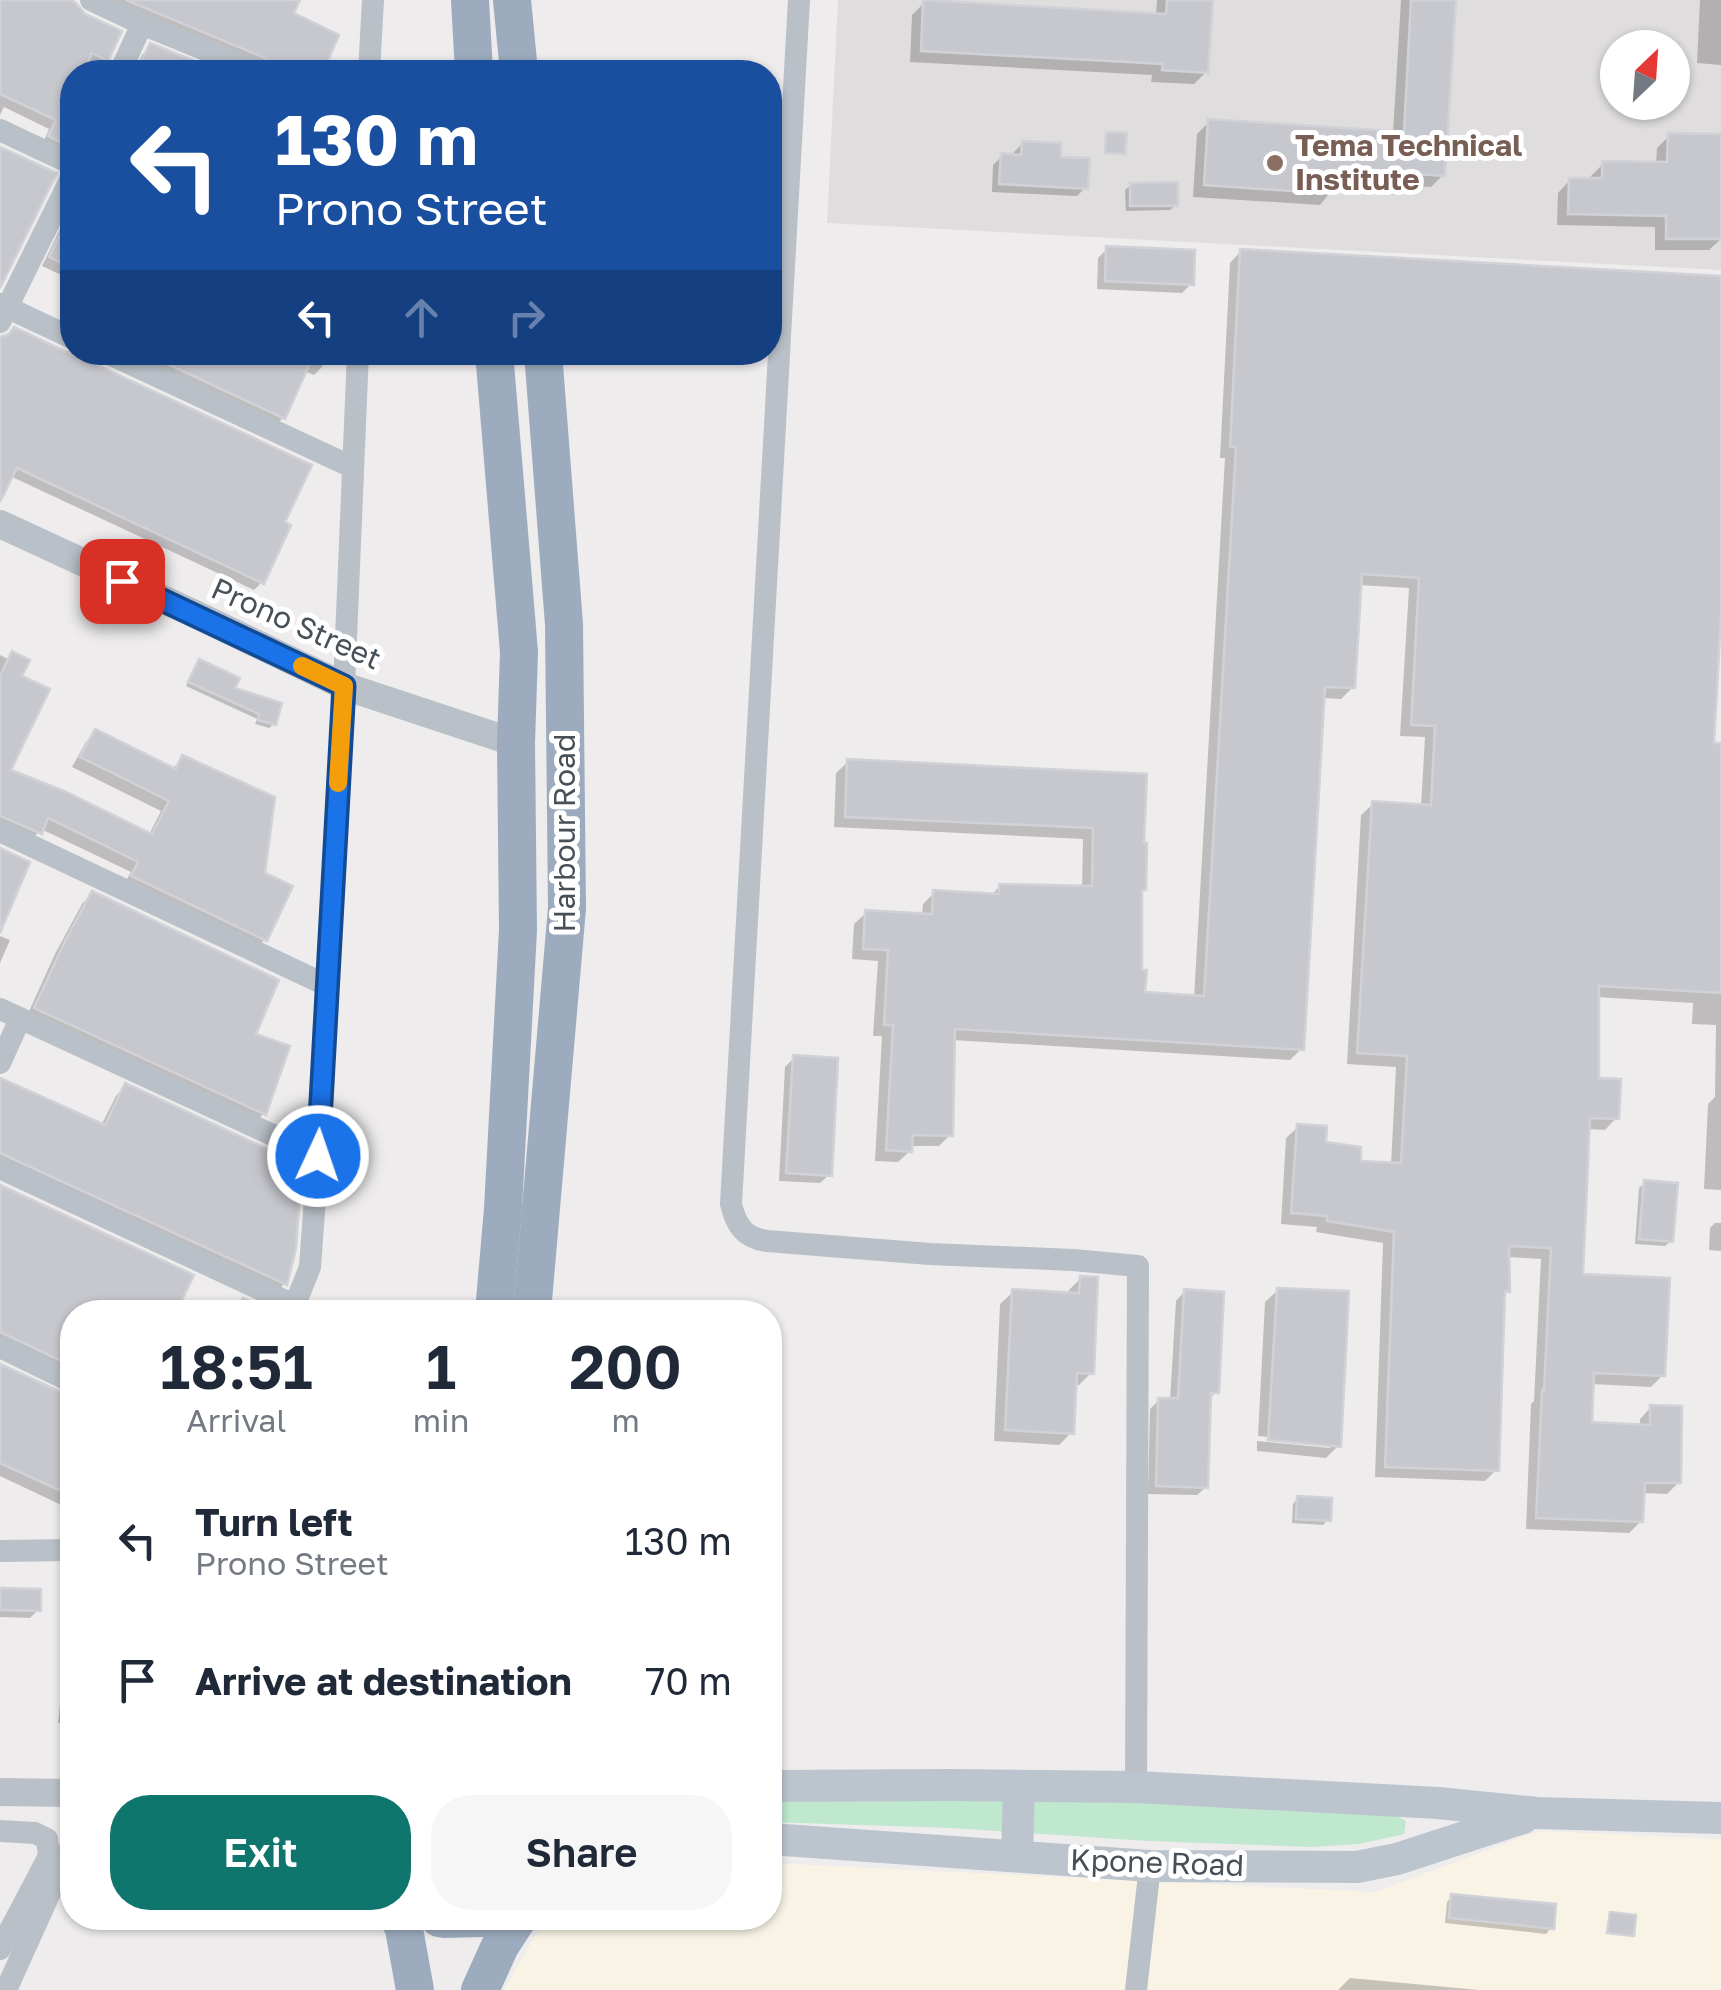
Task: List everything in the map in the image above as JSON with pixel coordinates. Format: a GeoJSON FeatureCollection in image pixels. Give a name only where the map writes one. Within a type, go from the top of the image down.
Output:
{"type":"FeatureCollection","features":[{"type":"Feature","properties":{"kind":"highway"},"geometry":{"type":"LineString","coordinates":[[470,0],[473,60]]}},
{"type":"Feature","properties":{"kind":"highway"},"geometry":{"type":"LineString","coordinates":[[512,0],[517,60]]}},
{"type":"Feature","properties":{"kind":"highway","name":"Harbour Road"},"geometry":{"type":"LineString","coordinates":[[495,365],[519,652],[518,930],[495,1300]]}},
{"type":"Feature","properties":{"kind":"highway","name":"Harbour Road"},"geometry":{"type":"LineString","coordinates":[[533,1300],[567,908],[564,624],[544,365]]}},
{"type":"Feature","properties":{"kind":"highway"},"geometry":{"type":"LineString","coordinates":[[404,1930],[415,1990]]}},
{"type":"Feature","properties":{"kind":"highway"},"geometry":{"type":"LineString","coordinates":[[480,1990],[510,1930]]}},
{"type":"Feature","properties":{"kind":"main road","name":"Kpone Road"},"geometry":{"type":"LineString","coordinates":[[782,1786],[1136,1787],[1537,1813],[1721,1818]]}},
{"type":"Feature","properties":{"kind":"main road"},"geometry":{"type":"LineString","coordinates":[[1017,1856],[1019,1787]]}},
{"type":"Feature","properties":{"kind":"main road","name":"Kpone Road"},"geometry":{"type":"LineString","coordinates":[[782,1840],[1150,1866],[1357,1866],[1376,1864],[1537,1813]]}},
{"type":"Feature","properties":{"kind":"street"},"geometry":{"type":"LineString","coordinates":[[91,0],[229,60]]}},
{"type":"Feature","properties":{"kind":"street"},"geometry":{"type":"LineString","coordinates":[[370,60],[373,0]]}},
{"type":"Feature","properties":{"kind":"street"},"geometry":{"type":"LineString","coordinates":[[782,178],[799,0]]}},
{"type":"Feature","properties":{"kind":"street"},"geometry":{"type":"LineString","coordinates":[[126,60],[142,24]]}},
{"type":"Feature","properties":{"kind":"street"},"geometry":{"type":"LineString","coordinates":[[0,130],[60,158]]}},
{"type":"Feature","properties":{"kind":"street"},"geometry":{"type":"LineString","coordinates":[[60,199],[2,311],[60,333]]}},
{"type":"Feature","properties":{"kind":"street"},"geometry":{"type":"LineString","coordinates":[[133,365],[352,467]]}},
{"type":"Feature","properties":{"kind":"street"},"geometry":{"type":"LineString","coordinates":[[298,1300],[310,1268],[318,1156],[357,365]]}},
{"type":"Feature","properties":{"kind":"street"},"geometry":{"type":"LineString","coordinates":[[771,365],[732,1204],[735,1220],[743,1231],[767,1242],[1138,1266],[1136,1787]]}},
{"type":"Feature","properties":{"kind":"street","name":"Prono Street"},"geometry":{"type":"LineString","coordinates":[[0,524],[344,686],[516,743]]}},
{"type":"Feature","properties":{"kind":"street"},"geometry":{"type":"LineString","coordinates":[[0,831],[326,985]]}},
{"type":"Feature","properties":{"kind":"street"},"geometry":{"type":"LineString","coordinates":[[0,1063],[10,1014],[318,1156]]}},
{"type":"Feature","properties":{"kind":"street"},"geometry":{"type":"LineString","coordinates":[[0,1168],[275,1300]]}},
{"type":"Feature","properties":{"kind":"street"},"geometry":{"type":"LineString","coordinates":[[0,1347],[60,1376]]}},
{"type":"Feature","properties":{"kind":"street"},"geometry":{"type":"LineString","coordinates":[[0,1551],[60,1550]]}},
{"type":"Feature","properties":{"kind":"street"},"geometry":{"type":"LineString","coordinates":[[0,1792],[60,1793]]}},
{"type":"Feature","properties":{"kind":"street"},"geometry":{"type":"LineString","coordinates":[[0,1831],[41,1834],[49,1849],[0,1949]]}},
{"type":"Feature","properties":{"kind":"street"},"geometry":{"type":"LineString","coordinates":[[1136,1990],[1150,1866]]}},
{"type":"Feature","properties":{"kind":"street"},"geometry":{"type":"LineString","coordinates":[[6,1990],[60,1871]]}},
{"type":"Feature","properties":{"kind":"shaded area","name":"Tema Technical Institute"},"geometry":{"type":"Polygon","coordinates":[[[838,0],[1721,0],[1721,270],[827,223],[838,0]]]}},
{"type":"Feature","properties":{"kind":"shaded area"},"geometry":{"type":"Polygon","coordinates":[[[1539,1831],[1721,1839],[1721,1990],[504,1990],[539,1930],[782,1930],[782,1864],[1375,1892],[1539,1831]]]}},
{"type":"Feature","properties":{"kind":"green space"},"geometry":{"type":"Polygon","coordinates":[[[889,1788],[1395,1815],[1406,1821],[1404,1834],[1359,1844],[1311,1847],[1149,1841],[782,1822],[782,1791],[889,1788]]]}},
{"type":"Feature","properties":{"kind":"building"},"geometry":{"type":"Polygon","coordinates":[[[0,0],[71,0],[85,14],[122,31],[108,60],[92,53],[89,60],[60,60],[60,142],[48,136],[56,120],[0,94],[0,0]]]}},
{"type":"Feature","properties":{"kind":"building"},"geometry":{"type":"Polygon","coordinates":[[[126,0],[300,0],[294,13],[339,35],[328,60],[265,58],[126,0]]]}},
{"type":"Feature","properties":{"kind":"building"},"geometry":{"type":"Polygon","coordinates":[[[923,0],[1166,14],[1167,0],[1213,0],[1208,73],[1162,70],[1163,64],[921,51],[923,0]]]}},
{"type":"Feature","properties":{"kind":"building"},"geometry":{"type":"Polygon","coordinates":[[[1411,0],[1456,0],[1445,176],[1417,174],[1417,184],[1335,178],[1334,194],[1204,185],[1208,119],[1404,132],[1411,0]]]}},
{"type":"Feature","properties":{"kind":"building"},"geometry":{"type":"Polygon","coordinates":[[[150,43],[192,60],[142,60],[150,43]]]}},
{"type":"Feature","properties":{"kind":"building"},"geometry":{"type":"Polygon","coordinates":[[[1106,132],[1127,133],[1125,154],[1105,153],[1106,132]]]}},
{"type":"Feature","properties":{"kind":"building"},"geometry":{"type":"Polygon","coordinates":[[[1668,133],[1721,134],[1721,239],[1666,239],[1666,216],[1568,214],[1569,178],[1602,178],[1602,161],[1667,162],[1668,133]]]}},
{"type":"Feature","properties":{"kind":"building"},"geometry":{"type":"Polygon","coordinates":[[[1022,141],[1061,143],[1061,157],[1090,158],[1088,189],[999,184],[1001,153],[1021,155],[1022,141]]]}},
{"type":"Feature","properties":{"kind":"building"},"geometry":{"type":"Polygon","coordinates":[[[0,147],[57,173],[0,288],[0,147]]]}},
{"type":"Feature","properties":{"kind":"building"},"geometry":{"type":"Polygon","coordinates":[[[1178,182],[1178,206],[1130,206],[1130,183],[1178,182]]]}},
{"type":"Feature","properties":{"kind":"building"},"geometry":{"type":"Polygon","coordinates":[[[60,234],[60,262],[49,257],[60,234]]]}},
{"type":"Feature","properties":{"kind":"building"},"geometry":{"type":"Polygon","coordinates":[[[1106,246],[1195,250],[1194,285],[1105,281],[1106,246]]]}},
{"type":"Feature","properties":{"kind":"building"},"geometry":{"type":"Polygon","coordinates":[[[1240,249],[1721,276],[1721,615],[1714,743],[1721,743],[1721,993],[1599,986],[1599,1078],[1621,1079],[1619,1119],[1590,1118],[1583,1274],[1670,1278],[1665,1376],[1594,1373],[1592,1422],[1650,1425],[1650,1405],[1682,1406],[1681,1483],[1645,1483],[1643,1522],[1536,1518],[1551,1248],[1509,1246],[1510,1292],[1505,1291],[1499,1471],[1385,1467],[1394,1232],[1327,1221],[1327,1216],[1291,1213],[1297,1124],[1327,1126],[1326,1142],[1361,1147],[1361,1161],[1401,1163],[1407,1056],[1357,1053],[1372,801],[1431,805],[1435,726],[1411,725],[1419,578],[1362,574],[1355,688],[1325,687],[1304,1050],[955,1029],[953,1136],[913,1135],[912,1152],[886,1150],[893,1025],[884,1025],[888,950],[863,949],[865,910],[932,914],[933,890],[999,894],[999,884],[1092,886],[1093,828],[845,817],[847,759],[1147,774],[1146,890],[1142,890],[1145,992],[1204,996],[1236,447],[1230,447],[1240,249]]]}},
{"type":"Feature","properties":{"kind":"building"},"geometry":{"type":"Polygon","coordinates":[[[14,327],[60,349],[60,365],[98,365],[312,465],[285,522],[291,525],[264,584],[17,468],[0,502],[0,337],[14,327]]]}},
{"type":"Feature","properties":{"kind":"building"},"geometry":{"type":"Polygon","coordinates":[[[170,365],[309,365],[285,419],[170,365]]]}},
{"type":"Feature","properties":{"kind":"building"},"geometry":{"type":"Polygon","coordinates":[[[12,651],[30,660],[22,676],[50,689],[11,770],[152,834],[169,801],[80,757],[95,729],[176,769],[182,755],[275,797],[265,873],[293,886],[267,941],[131,876],[138,862],[48,818],[42,834],[0,816],[0,676],[12,651]]]}},
{"type":"Feature","properties":{"kind":"building"},"geometry":{"type":"Polygon","coordinates":[[[199,659],[240,678],[235,688],[282,703],[276,725],[258,720],[259,714],[188,682],[199,659]]]}},
{"type":"Feature","properties":{"kind":"building"},"geometry":{"type":"Polygon","coordinates":[[[0,848],[30,862],[0,933],[0,848]]]}},
{"type":"Feature","properties":{"kind":"building"},"geometry":{"type":"Polygon","coordinates":[[[92,891],[279,980],[256,1034],[290,1046],[266,1115],[34,1008],[92,891]]]}},
{"type":"Feature","properties":{"kind":"building"},"geometry":{"type":"Polygon","coordinates":[[[793,1055],[838,1058],[832,1176],[786,1173],[793,1055]]]}},
{"type":"Feature","properties":{"kind":"building"},"geometry":{"type":"Polygon","coordinates":[[[0,1078],[105,1125],[125,1083],[302,1165],[296,1248],[287,1285],[0,1153],[0,1078]]]}},
{"type":"Feature","properties":{"kind":"building"},"geometry":{"type":"Polygon","coordinates":[[[1644,1180],[1678,1183],[1673,1242],[1639,1239],[1644,1180]]]}},
{"type":"Feature","properties":{"kind":"building"},"geometry":{"type":"Polygon","coordinates":[[[0,1185],[194,1275],[182,1300],[60,1300],[60,1360],[0,1332],[0,1185]]]}},
{"type":"Feature","properties":{"kind":"building"},"geometry":{"type":"Polygon","coordinates":[[[1080,1276],[1098,1277],[1094,1374],[1077,1373],[1074,1434],[1005,1430],[1012,1289],[1079,1293],[1080,1276]]]}},
{"type":"Feature","properties":{"kind":"building"},"geometry":{"type":"Polygon","coordinates":[[[1277,1288],[1349,1291],[1341,1447],[1268,1440],[1277,1288]]]}},
{"type":"Feature","properties":{"kind":"building"},"geometry":{"type":"Polygon","coordinates":[[[1184,1289],[1224,1292],[1219,1393],[1211,1393],[1208,1488],[1156,1486],[1158,1398],[1178,1398],[1184,1289]]]}},
{"type":"Feature","properties":{"kind":"building"},"geometry":{"type":"Polygon","coordinates":[[[0,1364],[60,1392],[60,1490],[0,1463],[0,1364]]]}},
{"type":"Feature","properties":{"kind":"building"},"geometry":{"type":"Polygon","coordinates":[[[1297,1496],[1332,1498],[1331,1521],[1296,1519],[1297,1496]]]}},
{"type":"Feature","properties":{"kind":"building"},"geometry":{"type":"Polygon","coordinates":[[[0,1588],[41,1589],[41,1611],[0,1610],[0,1588]]]}},
{"type":"Feature","properties":{"kind":"building"},"geometry":{"type":"Polygon","coordinates":[[[1451,1894],[1556,1904],[1554,1929],[1449,1918],[1451,1894]]]}},
{"type":"Feature","properties":{"kind":"building"},"geometry":{"type":"Polygon","coordinates":[[[1610,1912],[1636,1915],[1634,1936],[1607,1933],[1610,1912]]]}},
{"type":"Feature","properties":{"kind":"slow traffic"},"geometry":{"type":"LineString","coordinates":[[302,666],[344,686],[338,783]]}},
{"type":"Feature","properties":{"kind":"place","name":"Tema Technical Institute"},"geometry":{"type":"Point","coordinates":[1275,163]}},
{"type":"Feature","properties":{"kind":"route"},"geometry":{"type":"LineString","coordinates":[[122,581],[344,686],[318,1156]]}}]}
